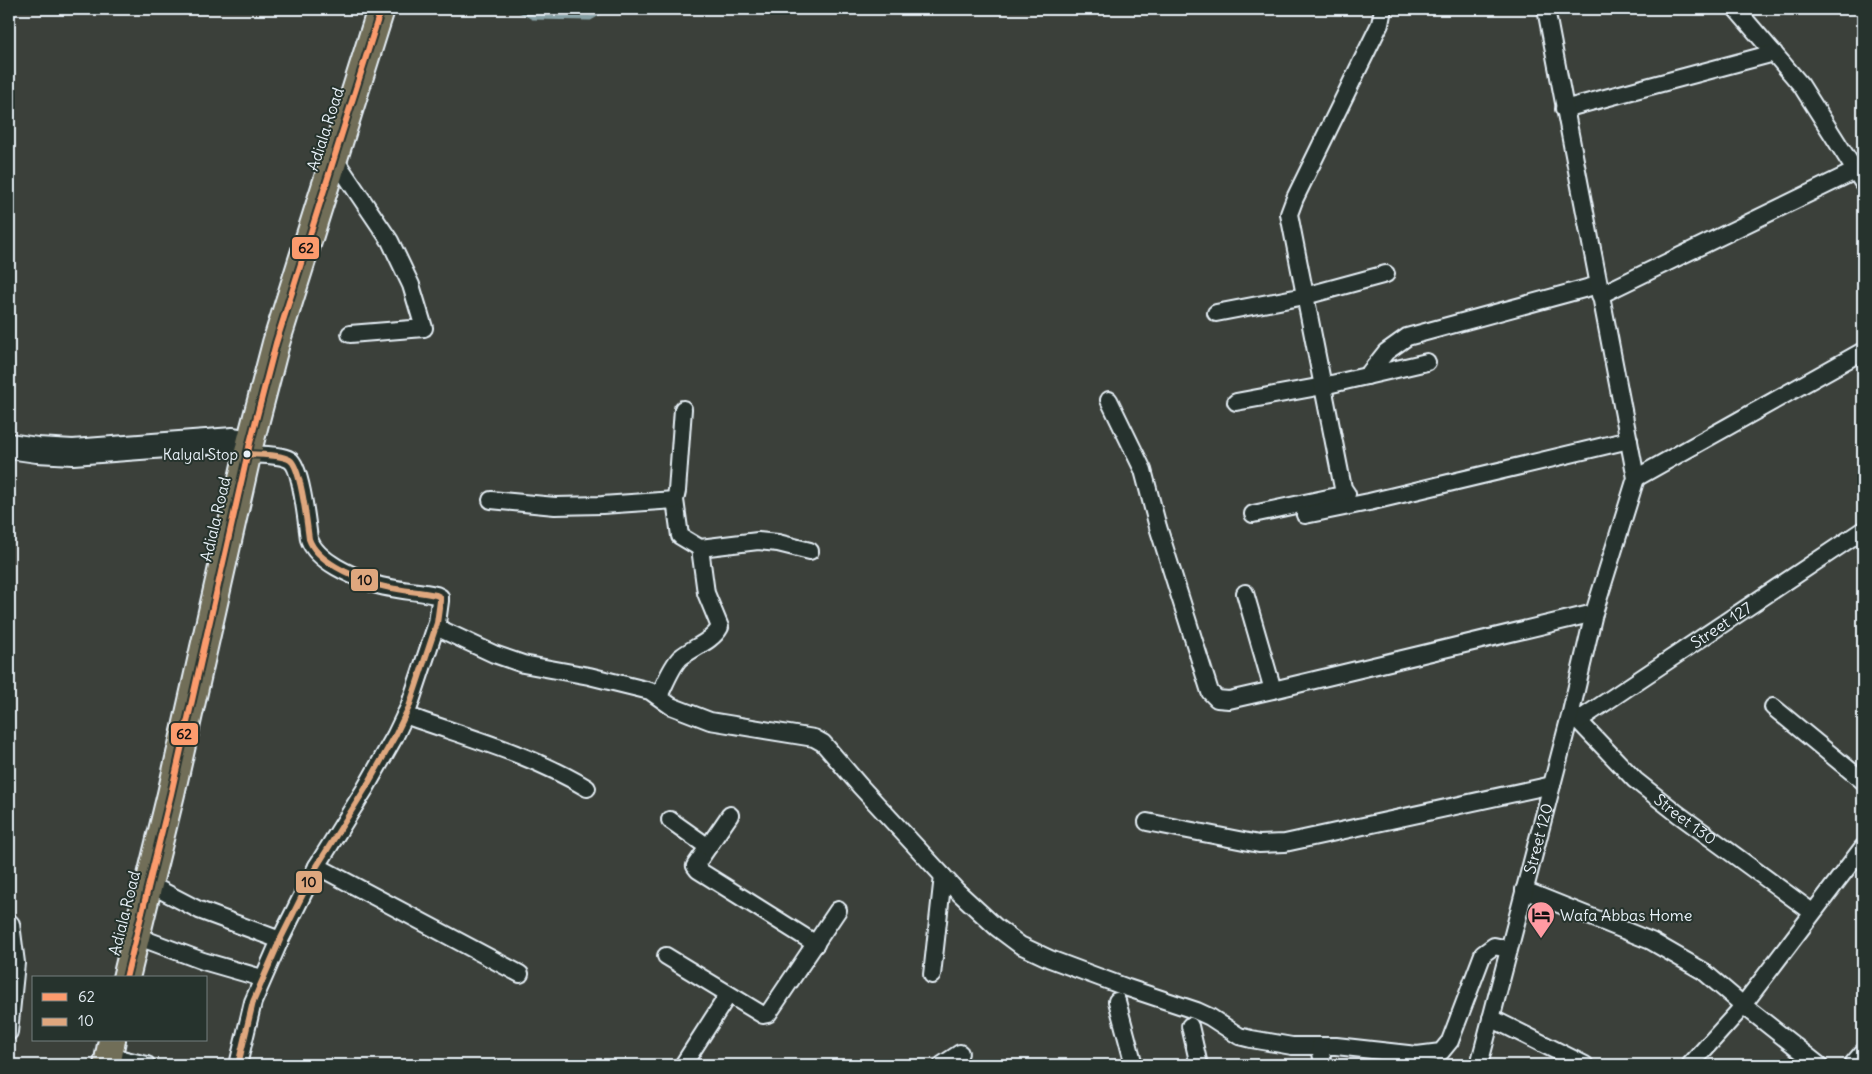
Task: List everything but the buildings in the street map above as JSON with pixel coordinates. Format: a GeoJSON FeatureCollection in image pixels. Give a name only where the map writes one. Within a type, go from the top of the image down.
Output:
{"type":"FeatureCollection","features":[{"type":"Feature","properties":{"kind":"main road","name":"Adiala Road"},"geometry":{"type":"LineString","coordinates":[[126,976],[171,794],[243,445],[259,340],[363,9]]}},
{"type":"Feature","properties":{"kind":"main road","name":"Adiala Road"},"geometry":{"type":"LineString","coordinates":[[108,976],[243,445],[381,9]]}},
{"type":"Feature","properties":{"kind":"main road"},"geometry":{"type":"LineString","coordinates":[[9,446],[73,452],[243,445]]}},
{"type":"Feature","properties":{"kind":"street"},"geometry":{"type":"LineString","coordinates":[[1347,494],[1343,488],[1289,214],[1380,24],[1382,9]]}},
{"type":"Feature","properties":{"kind":"street"},"geometry":{"type":"LineString","coordinates":[[1546,9],[1636,478],[1863,351]]}},
{"type":"Feature","properties":{"kind":"street"},"geometry":{"type":"LineString","coordinates":[[1367,376],[1386,352],[1407,337],[1599,290],[1859,177],[1801,85],[1736,9]]}},
{"type":"Feature","properties":{"kind":"street"},"geometry":{"type":"LineString","coordinates":[[1564,109],[1774,53]]}},
{"type":"Feature","properties":{"kind":"street"},"geometry":{"type":"LineString","coordinates":[[334,158],[390,240],[411,285],[424,328],[350,334]]}},
{"type":"Feature","properties":{"kind":"street"},"geometry":{"type":"LineString","coordinates":[[1216,313],[1305,296],[1386,274]]}},
{"type":"Feature","properties":{"kind":"street"},"geometry":{"type":"LineString","coordinates":[[1236,402],[1323,386],[1427,362]]}},
{"type":"Feature","properties":{"kind":"street"},"geometry":{"type":"LineString","coordinates":[[1109,400],[1143,470],[1158,527],[1210,692],[1217,699],[1229,700],[1273,690],[1594,613]]}},
{"type":"Feature","properties":{"kind":"street"},"geometry":{"type":"LineString","coordinates":[[683,409],[677,491],[674,500],[680,536],[700,548],[758,541],[778,542],[810,551]]}},
{"type":"Feature","properties":{"kind":"street"},"geometry":{"type":"LineString","coordinates":[[1306,516],[1629,440]]}},
{"type":"Feature","properties":{"kind":"street"},"geometry":{"type":"LineString","coordinates":[[238,1065],[253,1002],[262,978],[317,866],[365,789],[405,715],[436,627],[440,608],[440,597],[436,594],[376,584],[330,563],[318,554],[309,539],[302,494],[294,464],[289,459],[243,445]]}},
{"type":"Feature","properties":{"kind":"street","name":"Street 120"},"geometry":{"type":"LineString","coordinates":[[1479,1065],[1552,785],[1575,716],[1594,613],[1636,478]]}},
{"type":"Feature","properties":{"kind":"street"},"geometry":{"type":"LineString","coordinates":[[1253,514],[1347,494],[1369,502]]}},
{"type":"Feature","properties":{"kind":"street"},"geometry":{"type":"LineString","coordinates":[[491,500],[555,506],[674,500]]}},
{"type":"Feature","properties":{"kind":"street","name":"Street 127"},"geometry":{"type":"LineString","coordinates":[[1575,716],[1863,530]]}},
{"type":"Feature","properties":{"kind":"street"},"geometry":{"type":"LineString","coordinates":[[659,696],[679,659],[697,646],[716,636],[720,627],[706,593],[700,548]]}},
{"type":"Feature","properties":{"kind":"street"},"geometry":{"type":"LineString","coordinates":[[1245,593],[1273,690]]}},
{"type":"Feature","properties":{"kind":"street"},"geometry":{"type":"LineString","coordinates":[[436,627],[494,654],[522,664],[598,678],[650,691],[671,706],[710,721],[814,738],[823,743],[943,876],[996,927],[1020,945],[1050,959],[1197,1011],[1239,1036],[1251,1040],[1292,1046],[1336,1046],[1417,1054],[1442,1052],[1450,1041],[1483,954],[1494,946],[1508,949]]}},
{"type":"Feature","properties":{"kind":"street"},"geometry":{"type":"LineString","coordinates":[[1773,707],[1863,781]]}},
{"type":"Feature","properties":{"kind":"street"},"geometry":{"type":"LineString","coordinates":[[405,715],[539,763],[587,788]]}},
{"type":"Feature","properties":{"kind":"street","name":"Street 130"},"geometry":{"type":"LineString","coordinates":[[1575,716],[1635,780],[1678,814],[1812,912]]}},
{"type":"Feature","properties":{"kind":"street"},"geometry":{"type":"LineString","coordinates":[[1147,822],[1259,844],[1285,842],[1552,785]]}},
{"type":"Feature","properties":{"kind":"street"},"geometry":{"type":"LineString","coordinates":[[730,815],[695,866],[698,870],[816,944]]}},
{"type":"Feature","properties":{"kind":"street"},"geometry":{"type":"LineString","coordinates":[[670,820],[708,847]]}},
{"type":"Feature","properties":{"kind":"street"},"geometry":{"type":"LineString","coordinates":[[1690,1065],[1743,1005],[1863,847]]}},
{"type":"Feature","properties":{"kind":"street"},"geometry":{"type":"LineString","coordinates":[[317,866],[520,974]]}},
{"type":"Feature","properties":{"kind":"street"},"geometry":{"type":"LineString","coordinates":[[932,975],[943,876]]}},
{"type":"Feature","properties":{"kind":"street"},"geometry":{"type":"LineString","coordinates":[[149,884],[199,910],[280,940]]}},
{"type":"Feature","properties":{"kind":"street"},"geometry":{"type":"LineString","coordinates":[[1524,890],[1651,940],[1703,971],[1819,1065]]}},
{"type":"Feature","properties":{"kind":"street"},"geometry":{"type":"LineString","coordinates":[[666,956],[763,1015],[768,1014],[838,910]]}},
{"type":"Feature","properties":{"kind":"street"},"geometry":{"type":"LineString","coordinates":[[9,922],[11,924],[16,963],[9,1032]]}},
{"type":"Feature","properties":{"kind":"street"},"geometry":{"type":"LineString","coordinates":[[136,936],[203,961],[262,978]]}},
{"type":"Feature","properties":{"kind":"street"},"geometry":{"type":"LineString","coordinates":[[684,1065],[728,995]]}},
{"type":"Feature","properties":{"kind":"street"},"geometry":{"type":"LineString","coordinates":[[1117,1001],[1134,1065]]}},
{"type":"Feature","properties":{"kind":"street"},"geometry":{"type":"LineString","coordinates":[[1491,1018],[1585,1065]]}},
{"type":"Feature","properties":{"kind":"street"},"geometry":{"type":"LineString","coordinates":[[1190,1026],[1199,1065]]}},
{"type":"Feature","properties":{"kind":"street"},"geometry":{"type":"LineString","coordinates":[[1320,1046],[1323,1065]]}},
{"type":"Feature","properties":{"kind":"street"},"geometry":{"type":"LineString","coordinates":[[1852,1065],[1863,1052]]}},
{"type":"Feature","properties":{"kind":"street"},"geometry":{"type":"LineString","coordinates":[[102,1053],[147,1065]]}},
{"type":"Feature","properties":{"kind":"waterway"},"geometry":{"type":"LineString","coordinates":[[518,9],[533,17],[590,18],[606,9]]}},
{"type":"Feature","properties":{"kind":"transit line","name":"62"},"geometry":{"type":"LineString","coordinates":[[126,976],[171,794],[250,443],[276,343],[381,9]]}},
{"type":"Feature","properties":{"kind":"transit line","name":"10"},"geometry":{"type":"LineString","coordinates":[[238,1065],[253,1002],[280,940],[317,866],[365,789],[409,707],[437,623],[440,601],[440,597],[436,595],[374,584],[346,572],[320,555],[309,539],[303,497],[294,465],[286,458],[247,454]]}},
{"type":"Feature","properties":{"kind":"place","name":"Kalyal Stop"},"geometry":{"type":"Point","coordinates":[247,454]}},
{"type":"Feature","properties":{"kind":"place","name":"Wafa Abbas Home"},"geometry":{"type":"Point","coordinates":[1541,939]}}]}
